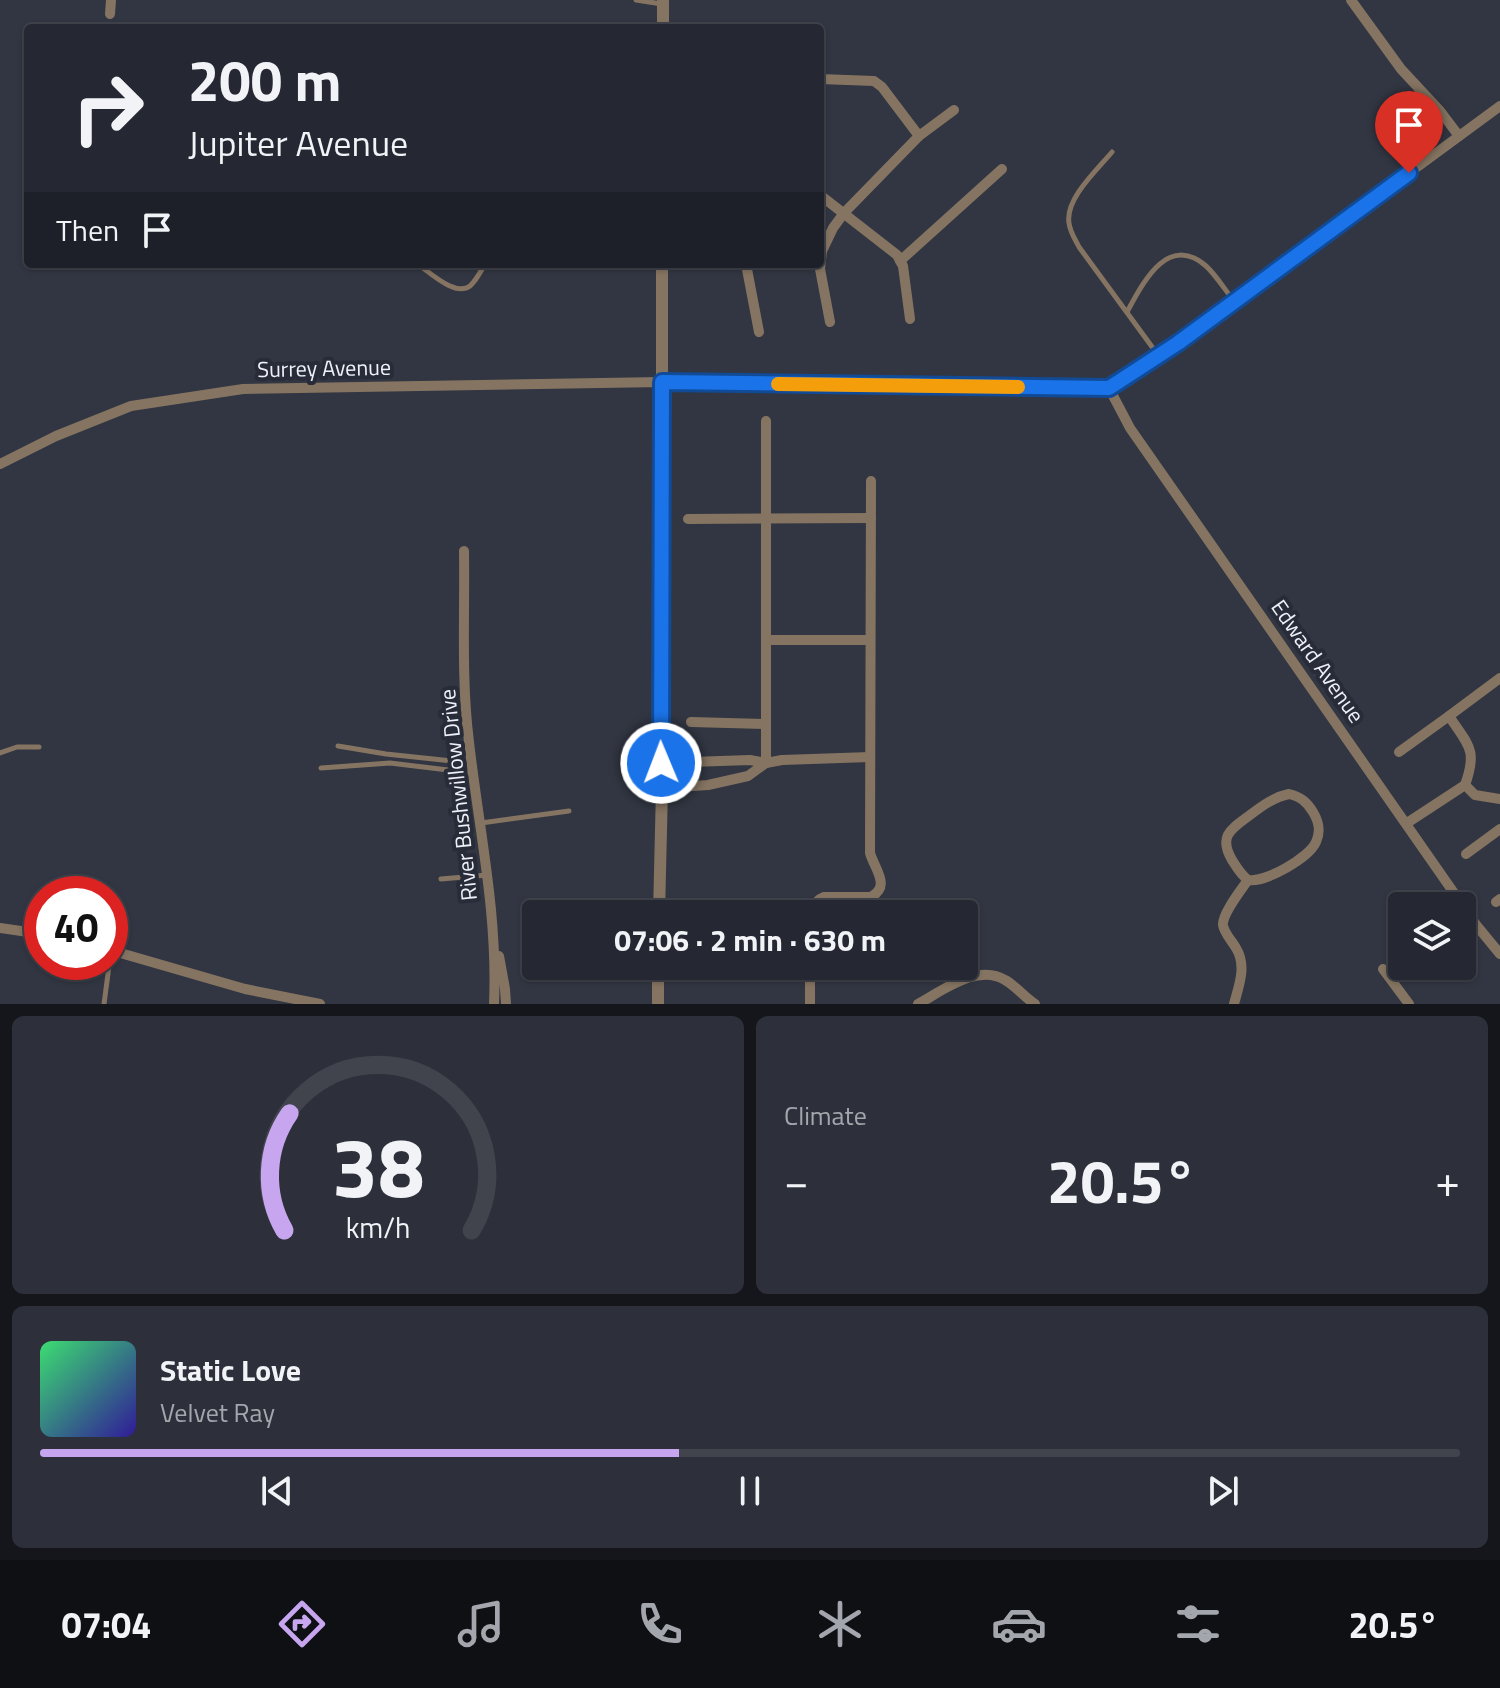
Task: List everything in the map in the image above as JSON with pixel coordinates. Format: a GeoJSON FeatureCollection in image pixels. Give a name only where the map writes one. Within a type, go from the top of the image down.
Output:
{"type":"FeatureCollection","features":[{"type":"Feature","properties":{"kind":"street"},"geometry":{"type":"LineString","coordinates":[[110,14],[111,0]]}},
{"type":"Feature","properties":{"kind":"street"},"geometry":{"type":"LineString","coordinates":[[1351,0],[1401,69],[1459,136]]}},
{"type":"Feature","properties":{"kind":"street"},"geometry":{"type":"LineString","coordinates":[[663,2],[663,24]]}},
{"type":"Feature","properties":{"kind":"street"},"geometry":{"type":"LineString","coordinates":[[824,79],[874,81],[919,136]]}},
{"type":"Feature","properties":{"kind":"street"},"geometry":{"type":"LineString","coordinates":[[1109,388],[1234,302],[1500,106]]}},
{"type":"Feature","properties":{"kind":"street"},"geometry":{"type":"LineString","coordinates":[[824,247],[844,213],[919,136],[954,110]]}},
{"type":"Feature","properties":{"kind":"street"},"geometry":{"type":"LineString","coordinates":[[900,261],[1002,169]]}},
{"type":"Feature","properties":{"kind":"street"},"geometry":{"type":"LineString","coordinates":[[824,198],[897,255],[903,266],[910,319]]}},
{"type":"Feature","properties":{"kind":"street"},"geometry":{"type":"LineString","coordinates":[[659,900],[662,268]]}},
{"type":"Feature","properties":{"kind":"street"},"geometry":{"type":"LineString","coordinates":[[747,268],[759,332]]}},
{"type":"Feature","properties":{"kind":"street"},"geometry":{"type":"LineString","coordinates":[[820,268],[830,322]]}},
{"type":"Feature","properties":{"kind":"street","name":"Surrey Avenue"},"geometry":{"type":"LineString","coordinates":[[0,464],[56,436],[131,406],[243,389],[662,382],[1109,388]]}},
{"type":"Feature","properties":{"kind":"street","name":"Edward Avenue"},"geometry":{"type":"LineString","coordinates":[[1109,388],[1130,428],[1477,926],[1500,954]]}},
{"type":"Feature","properties":{"kind":"street"},"geometry":{"type":"LineString","coordinates":[[766,421],[766,763]]}},
{"type":"Feature","properties":{"kind":"street"},"geometry":{"type":"LineString","coordinates":[[818,900],[824,897],[871,897],[881,887],[880,876],[870,853],[871,481]]}},
{"type":"Feature","properties":{"kind":"street"},"geometry":{"type":"LineString","coordinates":[[688,519],[871,518]]}},
{"type":"Feature","properties":{"kind":"street","name":"River Bushwillow Drive"},"geometry":{"type":"LineString","coordinates":[[464,551],[466,707],[495,938],[505,989],[499,1004]]}},
{"type":"Feature","properties":{"kind":"street"},"geometry":{"type":"LineString","coordinates":[[766,640],[870,640]]}},
{"type":"Feature","properties":{"kind":"street"},"geometry":{"type":"LineString","coordinates":[[1399,752],[1500,678]]}},
{"type":"Feature","properties":{"kind":"street"},"geometry":{"type":"LineString","coordinates":[[1407,823],[1465,785],[1472,756],[1449,716]]}},
{"type":"Feature","properties":{"kind":"street"},"geometry":{"type":"LineString","coordinates":[[691,722],[766,724]]}},
{"type":"Feature","properties":{"kind":"street"},"geometry":{"type":"LineString","coordinates":[[661,763],[750,760],[766,763],[870,757]]}},
{"type":"Feature","properties":{"kind":"street"},"geometry":{"type":"LineString","coordinates":[[662,788],[708,785],[748,776],[766,763]]}},
{"type":"Feature","properties":{"kind":"street"},"geometry":{"type":"LineString","coordinates":[[1465,785],[1475,795],[1500,799]]}},
{"type":"Feature","properties":{"kind":"street"},"geometry":{"type":"LineString","coordinates":[[1283,795],[1295,795],[1308,803],[1319,826],[1312,848],[1262,879],[1248,880],[1235,865],[1226,847],[1227,836],[1233,827],[1283,795]]}},
{"type":"Feature","properties":{"kind":"street"},"geometry":{"type":"LineString","coordinates":[[1466,854],[1500,829]]}},
{"type":"Feature","properties":{"kind":"street"},"geometry":{"type":"LineString","coordinates":[[1234,1004],[1242,958],[1223,923],[1224,916],[1248,880]]}},
{"type":"Feature","properties":{"kind":"street"},"geometry":{"type":"LineString","coordinates":[[0,928],[24,931]]}},
{"type":"Feature","properties":{"kind":"street"},"geometry":{"type":"LineString","coordinates":[[128,955],[245,989],[320,1004]]}},
{"type":"Feature","properties":{"kind":"street"},"geometry":{"type":"LineString","coordinates":[[1383,969],[1409,1004]]}},
{"type":"Feature","properties":{"kind":"street"},"geometry":{"type":"LineString","coordinates":[[918,1004],[969,978],[990,974],[1005,979],[1035,1004]]}},
{"type":"Feature","properties":{"kind":"street"},"geometry":{"type":"LineString","coordinates":[[658,980],[658,1004]]}},
{"type":"Feature","properties":{"kind":"street"},"geometry":{"type":"LineString","coordinates":[[810,980],[810,1004]]}},
{"type":"Feature","properties":{"kind":"lane"},"geometry":{"type":"LineString","coordinates":[[636,0],[663,2]]}},
{"type":"Feature","properties":{"kind":"lane"},"geometry":{"type":"LineString","coordinates":[[1112,152],[1077,194],[1069,209],[1068,220],[1079,247],[1159,356]]}},
{"type":"Feature","properties":{"kind":"lane"},"geometry":{"type":"LineString","coordinates":[[1127,312],[1148,274],[1170,257],[1182,255],[1195,258],[1207,267],[1234,302]]}},
{"type":"Feature","properties":{"kind":"lane"},"geometry":{"type":"LineString","coordinates":[[423,268],[452,287],[461,289],[468,287],[482,268]]}},
{"type":"Feature","properties":{"kind":"lane"},"geometry":{"type":"LineString","coordinates":[[338,746],[473,768]]}},
{"type":"Feature","properties":{"kind":"lane"},"geometry":{"type":"LineString","coordinates":[[0,753],[17,747],[39,747]]}},
{"type":"Feature","properties":{"kind":"lane"},"geometry":{"type":"LineString","coordinates":[[321,768],[390,763],[473,768]]}},
{"type":"Feature","properties":{"kind":"lane"},"geometry":{"type":"LineString","coordinates":[[481,823],[569,811]]}},
{"type":"Feature","properties":{"kind":"lane"},"geometry":{"type":"LineString","coordinates":[[441,879],[488,874]]}},
{"type":"Feature","properties":{"kind":"lane"},"geometry":{"type":"LineString","coordinates":[[104,1004],[107,980]]}},
{"type":"Feature","properties":{"kind":"slow traffic"},"geometry":{"type":"LineString","coordinates":[[778,384],[1018,387]]}},
{"type":"Feature","properties":{"kind":"route"},"geometry":{"type":"LineString","coordinates":[[661,763],[662,382],[1109,388],[1178,343],[1409,173]]}}]}
